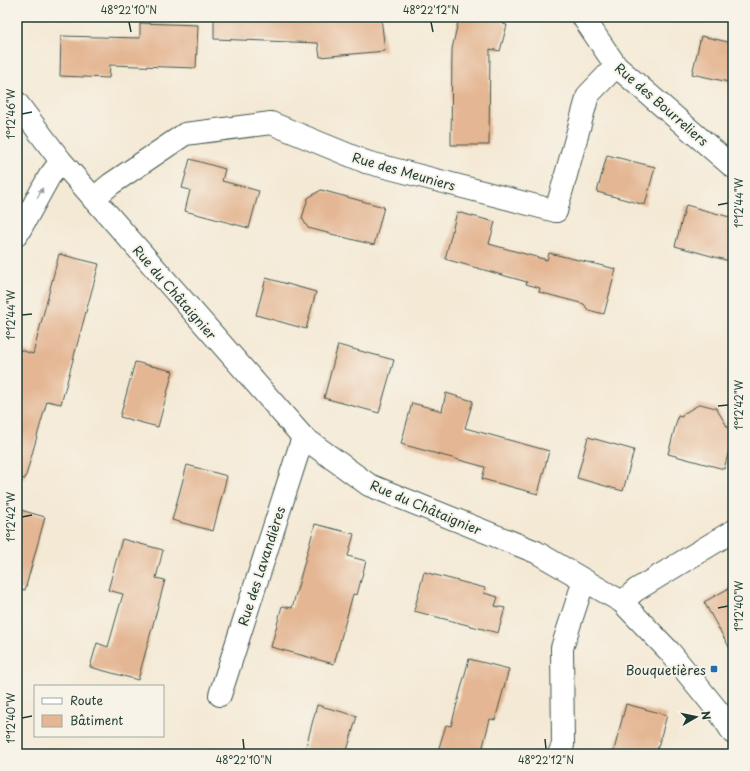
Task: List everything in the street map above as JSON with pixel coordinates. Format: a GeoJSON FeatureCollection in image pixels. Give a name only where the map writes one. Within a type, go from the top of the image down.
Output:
{"type":"FeatureCollection","features":[{"type":"Feature","properties":{"kind":"street","name":"Rue des Bourreliers"},"geometry":{"type":"LineString","coordinates":[[583,17],[616,66],[733,167]]}},
{"type":"Feature","properties":{"kind":"street","name":"Rue des Meuniers"},"geometry":{"type":"LineString","coordinates":[[93,199],[111,184],[185,134],[271,123],[366,162],[556,211],[588,95],[616,66]]}},
{"type":"Feature","properties":{"kind":"street","name":"Rue du Châtaignier"},"geometry":{"type":"LineString","coordinates":[[17,103],[61,161],[93,199],[303,437],[369,485],[536,552],[622,602],[670,652],[722,716],[733,734]]}},
{"type":"Feature","properties":{"kind":"street"},"geometry":{"type":"LineString","coordinates":[[20,231],[49,177],[61,161]]}},
{"type":"Feature","properties":{"kind":"street","name":"Rue des Lavandières"},"geometry":{"type":"LineString","coordinates":[[220,695],[303,437]]}},
{"type":"Feature","properties":{"kind":"street"},"geometry":{"type":"LineString","coordinates":[[622,602],[636,590],[733,531]]}},
{"type":"Feature","properties":{"kind":"street"},"geometry":{"type":"LineString","coordinates":[[559,754],[563,745],[562,648],[584,580]]}},
{"type":"Feature","properties":{"kind":"building"},"geometry":{"type":"Polygon","coordinates":[[[214,17],[381,17],[385,51],[320,57],[318,43],[214,39],[214,17]]]}},
{"type":"Feature","properties":{"kind":"building"},"geometry":{"type":"Polygon","coordinates":[[[459,17],[505,17],[503,24],[507,25],[500,51],[490,49],[489,145],[451,145],[452,49],[459,17]]]}},
{"type":"Feature","properties":{"kind":"building"},"geometry":{"type":"Polygon","coordinates":[[[140,23],[198,25],[196,68],[110,65],[109,78],[60,76],[61,36],[140,38],[140,23]]]}},
{"type":"Feature","properties":{"kind":"building"},"geometry":{"type":"Polygon","coordinates":[[[701,36],[733,43],[733,83],[692,74],[701,36]]]}},
{"type":"Feature","properties":{"kind":"building"},"geometry":{"type":"Polygon","coordinates":[[[607,155],[655,167],[645,205],[597,192],[607,155]]]}},
{"type":"Feature","properties":{"kind":"building"},"geometry":{"type":"Polygon","coordinates":[[[190,159],[225,169],[222,181],[259,191],[249,228],[185,211],[190,190],[182,188],[190,159]]]}},
{"type":"Feature","properties":{"kind":"building"},"geometry":{"type":"Polygon","coordinates":[[[321,190],[384,207],[374,245],[308,228],[302,218],[308,198],[321,190]]]}},
{"type":"Feature","properties":{"kind":"building"},"geometry":{"type":"Polygon","coordinates":[[[686,205],[733,218],[733,262],[675,246],[686,205]]]}},
{"type":"Feature","properties":{"kind":"building"},"geometry":{"type":"Polygon","coordinates":[[[457,212],[495,222],[489,244],[547,260],[549,253],[616,269],[604,314],[588,310],[584,304],[539,292],[540,288],[526,284],[527,282],[445,259],[457,212]]]}},
{"type":"Feature","properties":{"kind":"building"},"geometry":{"type":"Polygon","coordinates":[[[59,254],[99,264],[61,404],[47,401],[25,479],[17,478],[17,349],[33,354],[59,254]]]}},
{"type":"Feature","properties":{"kind":"building"},"geometry":{"type":"Polygon","coordinates":[[[266,278],[316,292],[306,329],[256,315],[266,278]]]}},
{"type":"Feature","properties":{"kind":"building"},"geometry":{"type":"Polygon","coordinates":[[[338,345],[394,360],[379,413],[324,398],[338,345]]]}},
{"type":"Feature","properties":{"kind":"building"},"geometry":{"type":"Polygon","coordinates":[[[135,362],[173,371],[158,427],[120,417],[135,362]]]}},
{"type":"Feature","properties":{"kind":"building"},"geometry":{"type":"Polygon","coordinates":[[[446,393],[473,401],[465,428],[549,451],[538,494],[482,479],[485,467],[401,444],[412,403],[442,411],[446,393]]]}},
{"type":"Feature","properties":{"kind":"building"},"geometry":{"type":"Polygon","coordinates":[[[700,404],[716,408],[733,436],[724,469],[668,454],[678,416],[682,417],[683,414],[700,404]]]}},
{"type":"Feature","properties":{"kind":"building"},"geometry":{"type":"Polygon","coordinates":[[[588,437],[634,450],[623,491],[577,478],[588,437]]]}},
{"type":"Feature","properties":{"kind":"building"},"geometry":{"type":"Polygon","coordinates":[[[187,465],[227,476],[213,531],[172,520],[187,465]]]}},
{"type":"Feature","properties":{"kind":"building"},"geometry":{"type":"Polygon","coordinates":[[[17,509],[45,517],[25,590],[17,589],[17,509]]]}},
{"type":"Feature","properties":{"kind":"building"},"geometry":{"type":"Polygon","coordinates":[[[315,524],[354,534],[348,556],[366,561],[357,595],[353,594],[334,664],[271,647],[282,606],[292,608],[315,524]]]}},
{"type":"Feature","properties":{"kind":"building"},"geometry":{"type":"Polygon","coordinates":[[[122,539],[163,550],[156,578],[165,580],[138,680],[90,667],[97,643],[108,647],[123,594],[108,590],[122,539]]]}},
{"type":"Feature","properties":{"kind":"building"},"geometry":{"type":"Polygon","coordinates":[[[424,572],[485,588],[484,593],[498,597],[495,606],[505,608],[498,633],[414,611],[424,572]]]}},
{"type":"Feature","properties":{"kind":"building"},"geometry":{"type":"Polygon","coordinates":[[[733,586],[733,654],[704,602],[733,586]]]}},
{"type":"Feature","properties":{"kind":"building"},"geometry":{"type":"Polygon","coordinates":[[[469,659],[509,669],[495,720],[490,719],[481,754],[437,754],[446,725],[451,726],[469,659]]]}},
{"type":"Feature","properties":{"kind":"building"},"geometry":{"type":"Polygon","coordinates":[[[626,704],[667,715],[656,754],[613,754],[626,704]]]}},
{"type":"Feature","properties":{"kind":"building"},"geometry":{"type":"Polygon","coordinates":[[[317,705],[357,716],[346,754],[304,754],[317,705]]]}},
{"type":"Feature","properties":{"kind":"place","name":"Bouquetières"},"geometry":{"type":"Point","coordinates":[714,669]}}]}
